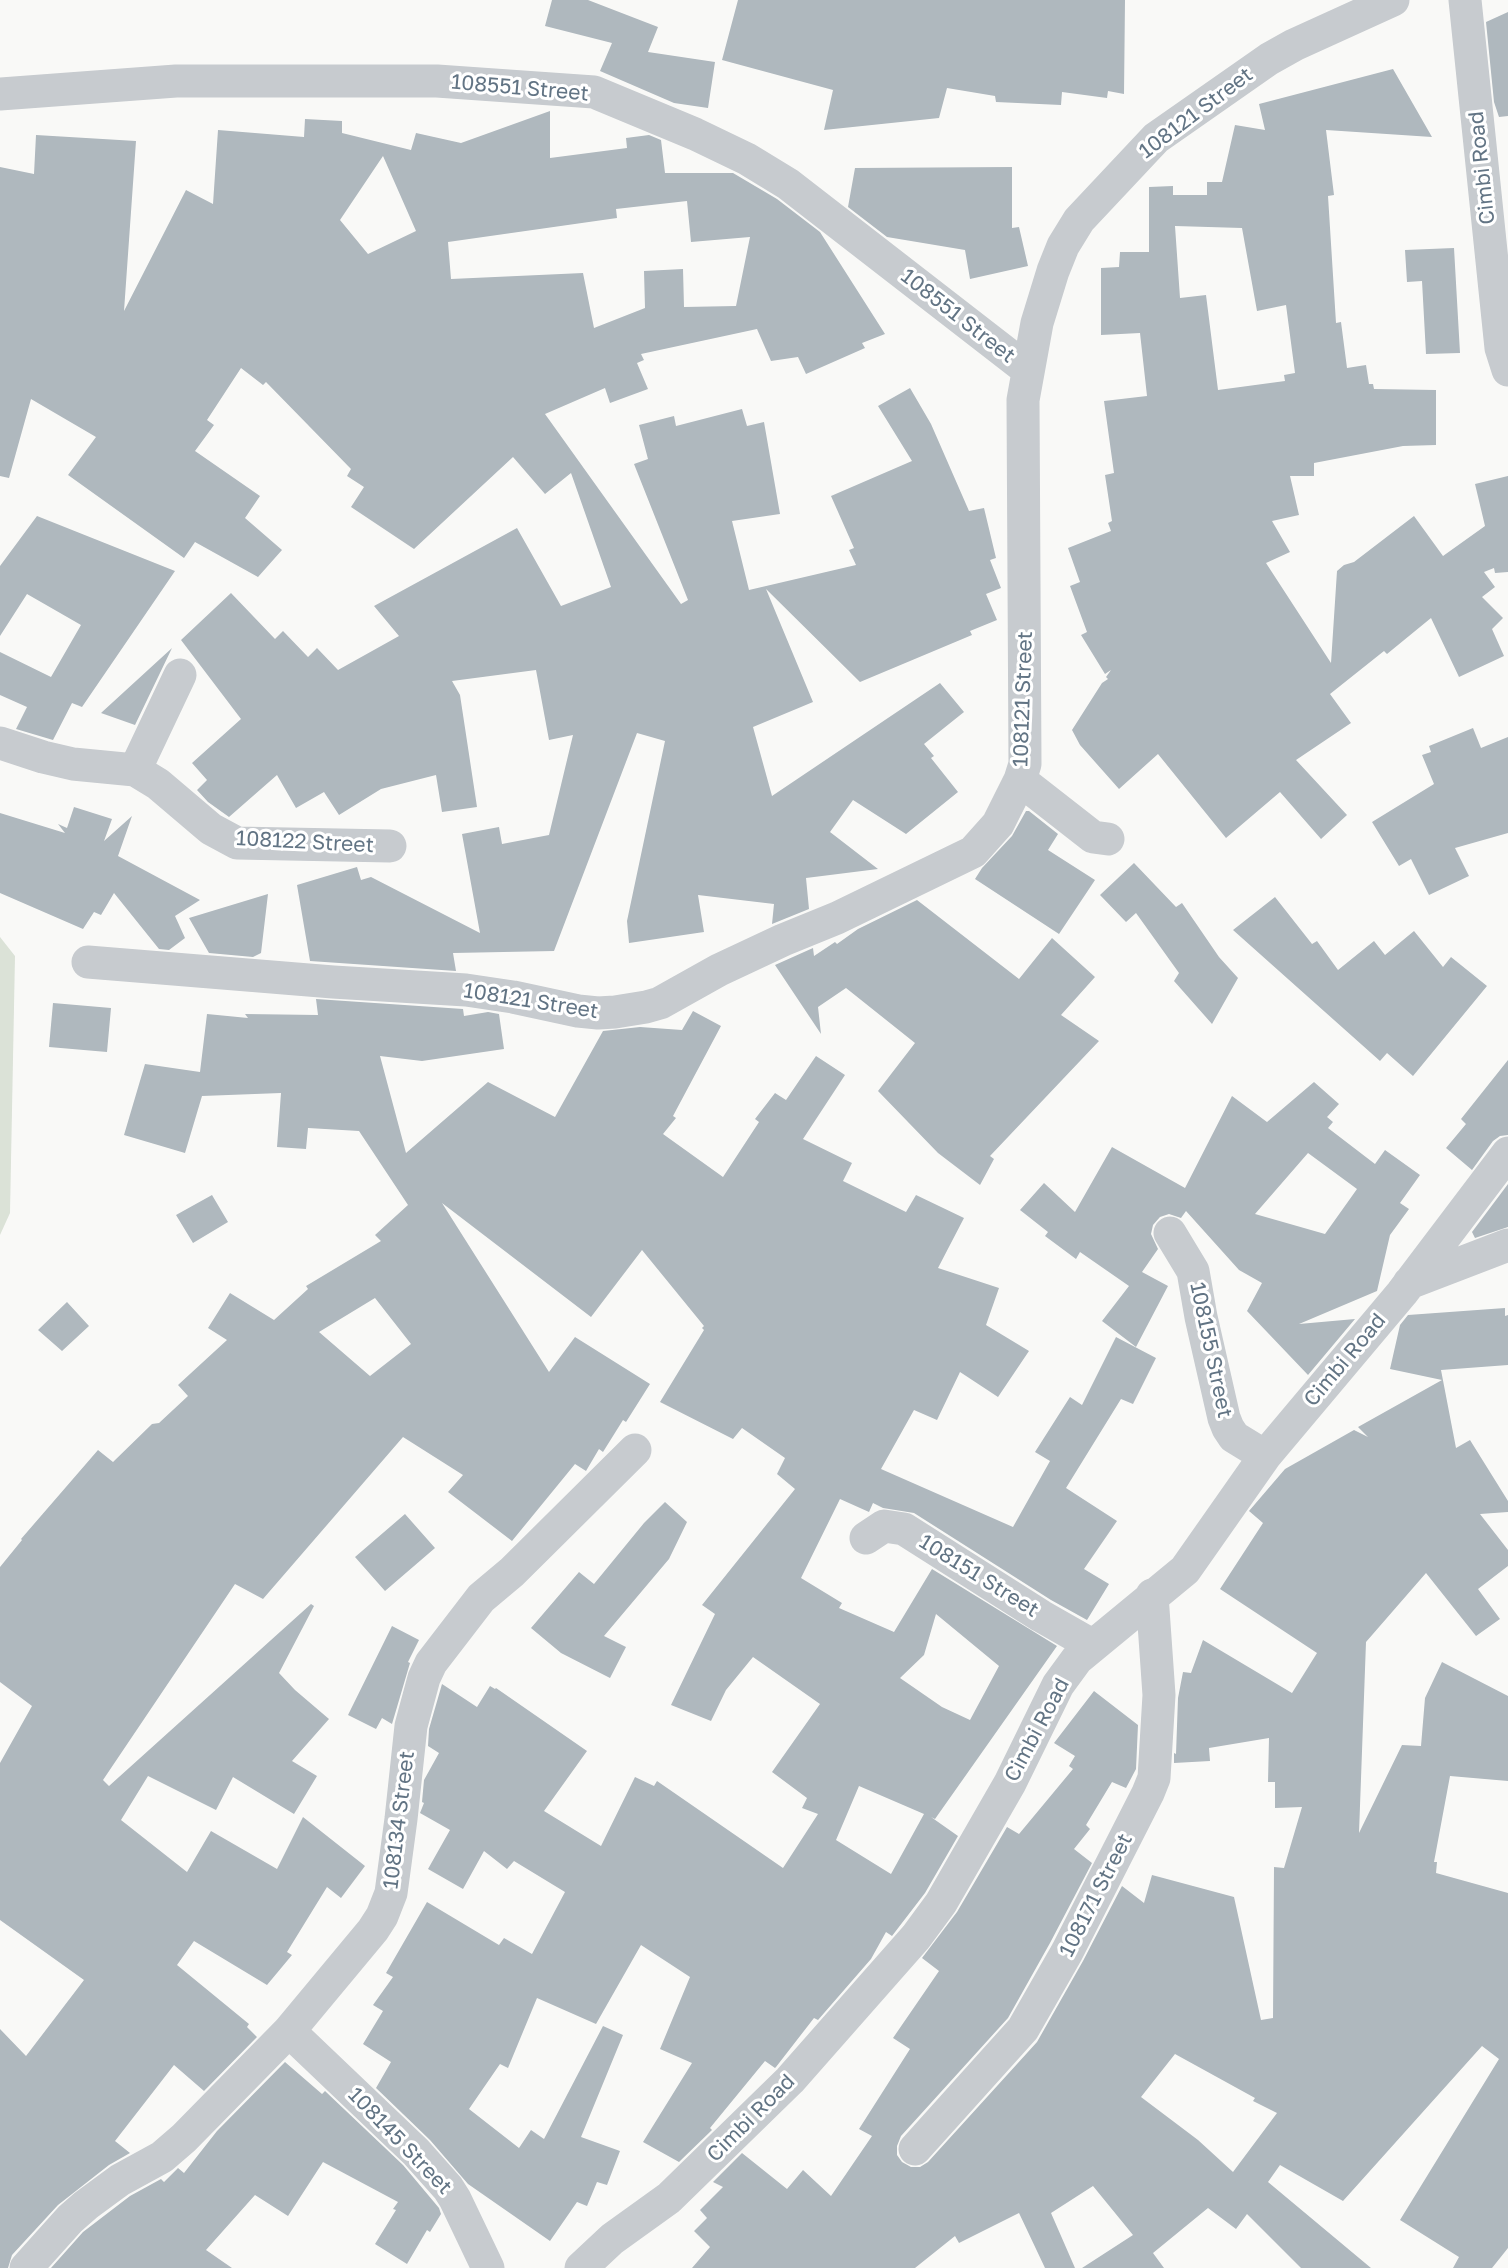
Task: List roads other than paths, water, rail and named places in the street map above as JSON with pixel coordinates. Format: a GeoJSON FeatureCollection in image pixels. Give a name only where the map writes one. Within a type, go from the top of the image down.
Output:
{"type":"FeatureCollection","features":[{"type":"Feature","properties":{"kind":"street","name":"108121 Street"},"geometry":{"type":"LineString","coordinates":[[88,962],[333,982],[466,990],[598,1013],[646,1007],[670,998],[719,970],[837,918],[973,852],[998,824],[1020,780],[1025,764],[1023,400],[1038,323],[1063,246],[1079,220],[1155,138],[1269,59],[1294,45],[1394,0]]}},
{"type":"Feature","properties":{"kind":"street","name":"Cimbi Road"},"geometry":{"type":"LineString","coordinates":[[1465,0],[1496,188],[1501,348],[1508,370]]}},
{"type":"Feature","properties":{"kind":"street","name":"108551 Street"},"geometry":{"type":"LineString","coordinates":[[0,94],[176,81],[437,81],[594,92],[695,134],[747,159],[788,184],[1028,370]]}},
{"type":"Feature","properties":{"kind":"street"},"geometry":{"type":"LineString","coordinates":[[0,743],[43,758],[73,764],[135,770],[180,675]]}},
{"type":"Feature","properties":{"kind":"street","name":"108122 Street"},"geometry":{"type":"LineString","coordinates":[[135,770],[158,784],[211,830],[237,843],[390,846]]}},
{"type":"Feature","properties":{"kind":"street"},"geometry":{"type":"LineString","coordinates":[[1020,780],[1093,837],[1108,839]]}},
{"type":"Feature","properties":{"kind":"street","name":"Cimbi Road"},"geometry":{"type":"LineString","coordinates":[[581,2268],[612,2239],[669,2198],[790,2080],[916,1937],[941,1903],[1010,1783],[1058,1684],[1077,1659],[1092,1645],[1185,1570],[1265,1456],[1409,1283],[1508,1153]]}},
{"type":"Feature","properties":{"kind":"street","name":"108155 Street"},"geometry":{"type":"LineString","coordinates":[[1170,1233],[1193,1271],[1201,1317],[1228,1428],[1234,1437],[1265,1456]]}},
{"type":"Feature","properties":{"kind":"street"},"geometry":{"type":"LineString","coordinates":[[1409,1283],[1508,1245]]}},
{"type":"Feature","properties":{"kind":"street","name":"108134 Street"},"geometry":{"type":"LineString","coordinates":[[26,2268],[70,2219],[86,2205],[120,2180],[162,2157],[184,2138],[288,2031],[373,1930],[382,1916],[391,1893],[411,1726],[424,1678],[431,1663],[481,1598],[512,1572],[635,1450]]}},
{"type":"Feature","properties":{"kind":"street","name":"108151 Street"},"geometry":{"type":"LineString","coordinates":[[866,1538],[884,1526],[904,1529],[1041,1616],[1092,1645]]}},
{"type":"Feature","properties":{"kind":"street","name":"108171 Street"},"geometry":{"type":"LineString","coordinates":[[915,2149],[1023,2029],[1067,1952],[1148,1793],[1154,1778],[1159,1695],[1152,1595]]}},
{"type":"Feature","properties":{"kind":"street","name":"108145 Street"},"geometry":{"type":"LineString","coordinates":[[288,2031],[416,2152],[448,2188],[488,2268]]}}]}
